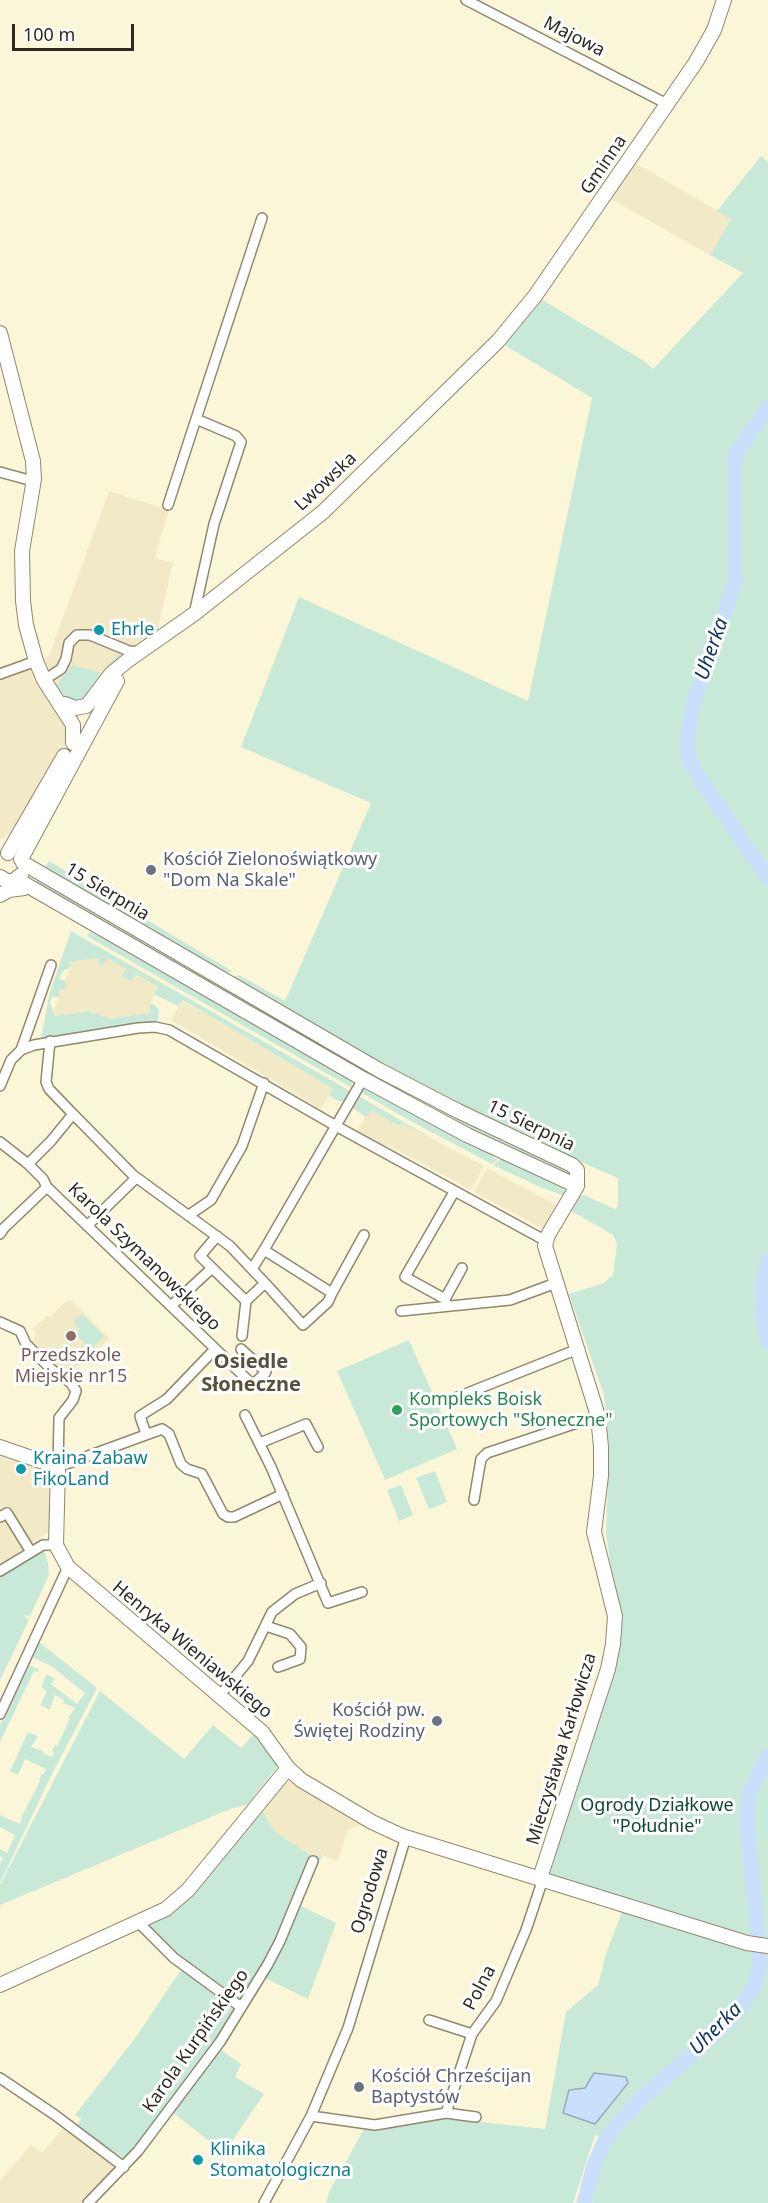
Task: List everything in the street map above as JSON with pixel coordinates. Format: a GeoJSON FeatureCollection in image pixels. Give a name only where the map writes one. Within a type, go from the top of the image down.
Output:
{"type":"FeatureCollection","features":[{"type":"Feature","properties":{"kind":"street","name":"Majowa"},"geometry":{"type":"LineString","coordinates":[[466,0],[667,104]]}},
{"type":"Feature","properties":{"kind":"street","name":"Gminna"},"geometry":{"type":"LineString","coordinates":[[498,341],[535,296],[696,62],[714,30],[724,0]]}},
{"type":"Feature","properties":{"kind":"street"},"geometry":{"type":"LineString","coordinates":[[168,505],[262,218]]}},
{"type":"Feature","properties":{"kind":"street"},"geometry":{"type":"LineString","coordinates":[[0,333],[33,461],[34,479],[24,532],[22,561],[24,613],[36,661],[44,680],[63,706],[74,729],[73,743]]}},
{"type":"Feature","properties":{"kind":"street","name":"Lwowska"},"geometry":{"type":"LineString","coordinates":[[11,852],[73,743],[87,727],[97,696],[111,674],[133,654],[194,614],[323,512],[498,341]]}},
{"type":"Feature","properties":{"kind":"street"},"geometry":{"type":"LineString","coordinates":[[194,614],[214,524],[241,442],[236,436],[196,419]]}},
{"type":"Feature","properties":{"kind":"street"},"geometry":{"type":"LineString","coordinates":[[0,472],[29,480],[34,479]]}},
{"type":"Feature","properties":{"kind":"street","name":"Lwowska"},"geometry":{"type":"LineString","coordinates":[[121,676],[165,634]]}},
{"type":"Feature","properties":{"kind":"street"},"geometry":{"type":"LineString","coordinates":[[44,680],[62,669],[69,643],[77,635],[90,635],[133,654]]}},
{"type":"Feature","properties":{"kind":"street","name":"Lwowska"},"geometry":{"type":"LineString","coordinates":[[11,852],[133,654]]}},
{"type":"Feature","properties":{"kind":"street"},"geometry":{"type":"LineString","coordinates":[[0,674],[36,661]]}},
{"type":"Feature","properties":{"kind":"street"},"geometry":{"type":"LineString","coordinates":[[63,706],[75,708],[86,706],[97,696]]}},
{"type":"Feature","properties":{"kind":"street"},"geometry":{"type":"LineString","coordinates":[[63,706],[87,727]]}},
{"type":"Feature","properties":{"kind":"street"},"geometry":{"type":"LineString","coordinates":[[0,894],[10,879],[22,874],[11,852]]}},
{"type":"Feature","properties":{"kind":"street","name":"15 Sierpnia"},"geometry":{"type":"LineString","coordinates":[[10,879],[363,1079],[467,1135],[577,1186],[577,1170],[572,1165],[458,1111],[379,1070],[39,872],[29,858],[11,852]]}},
{"type":"Feature","properties":{"kind":"street"},"geometry":{"type":"LineString","coordinates":[[0,894],[9,890],[29,888]]}},
{"type":"Feature","properties":{"kind":"street"},"geometry":{"type":"LineString","coordinates":[[0,1086],[11,1060],[21,1050],[51,965]]}},
{"type":"Feature","properties":{"kind":"street"},"geometry":{"type":"LineString","coordinates":[[21,1050],[50,1041],[138,1028],[169,1030],[336,1126],[389,1151],[494,1215],[546,1241],[577,1186]]}},
{"type":"Feature","properties":{"kind":"street"},"geometry":{"type":"LineString","coordinates":[[50,1041],[46,1082],[49,1089],[109,1153],[136,1178],[230,1246],[303,1325],[328,1302],[364,1235]]}},
{"type":"Feature","properties":{"kind":"street"},"geometry":{"type":"LineString","coordinates":[[252,1269],[363,1079]]}},
{"type":"Feature","properties":{"kind":"street"},"geometry":{"type":"LineString","coordinates":[[189,1215],[211,1200],[237,1155],[264,1083]]}},
{"type":"Feature","properties":{"kind":"street"},"geometry":{"type":"LineString","coordinates":[[27,1164],[51,1141],[73,1114]]}},
{"type":"Feature","properties":{"kind":"street","name":"Karola Szymanowskiego"},"geometry":{"type":"LineString","coordinates":[[0,1142],[43,1179],[47,1187],[254,1385],[266,1372],[241,1348]]}},
{"type":"Feature","properties":{"kind":"street"},"geometry":{"type":"LineString","coordinates":[[87,1226],[136,1178]]}},
{"type":"Feature","properties":{"kind":"street"},"geometry":{"type":"LineString","coordinates":[[1,1229],[47,1187]]}},
{"type":"Feature","properties":{"kind":"street"},"geometry":{"type":"LineString","coordinates":[[446,1303],[405,1277],[454,1192]]}},
{"type":"Feature","properties":{"kind":"street"},"geometry":{"type":"LineString","coordinates":[[494,1215],[499,1205]]}},
{"type":"Feature","properties":{"kind":"street"},"geometry":{"type":"LineString","coordinates":[[217,1236],[200,1256],[246,1301]]}},
{"type":"Feature","properties":{"kind":"street","name":"Mieczysława Karłowicza"},"geometry":{"type":"LineString","coordinates":[[542,1878],[608,1669],[615,1616],[594,1532],[601,1476],[598,1416],[579,1349],[546,1252],[546,1241]]}},
{"type":"Feature","properties":{"kind":"street"},"geometry":{"type":"LineString","coordinates":[[264,1250],[332,1293]]}},
{"type":"Feature","properties":{"kind":"street"},"geometry":{"type":"LineString","coordinates":[[446,1303],[462,1268]]}},
{"type":"Feature","properties":{"kind":"street"},"geometry":{"type":"LineString","coordinates":[[171,1306],[211,1269]]}},
{"type":"Feature","properties":{"kind":"street"},"geometry":{"type":"LineString","coordinates":[[242,1336],[246,1301],[265,1283]]}},
{"type":"Feature","properties":{"kind":"street"},"geometry":{"type":"LineString","coordinates":[[401,1311],[446,1303],[510,1300],[556,1284]]}},
{"type":"Feature","properties":{"kind":"street"},"geometry":{"type":"LineString","coordinates":[[0,1322],[20,1331],[26,1344],[71,1383],[76,1391],[73,1400],[59,1418],[56,1545],[43,1545],[0,1571]]}},
{"type":"Feature","properties":{"kind":"street"},"geometry":{"type":"LineString","coordinates":[[146,1434],[140,1416],[167,1399],[215,1349]]}},
{"type":"Feature","properties":{"kind":"street"},"geometry":{"type":"LineString","coordinates":[[456,1398],[579,1349]]}},
{"type":"Feature","properties":{"kind":"street"},"geometry":{"type":"LineString","coordinates":[[245,1415],[283,1494],[328,1603],[362,1592]]}},
{"type":"Feature","properties":{"kind":"street"},"geometry":{"type":"LineString","coordinates":[[474,1500],[481,1459],[487,1453],[598,1416]]}},
{"type":"Feature","properties":{"kind":"street"},"geometry":{"type":"LineString","coordinates":[[260,1443],[306,1424],[318,1447]]}},
{"type":"Feature","properties":{"kind":"street"},"geometry":{"type":"LineString","coordinates":[[0,1447],[58,1467],[159,1430],[168,1433],[182,1464],[187,1469],[202,1474],[224,1514],[228,1517],[234,1517],[283,1494]]}},
{"type":"Feature","properties":{"kind":"street"},"geometry":{"type":"LineString","coordinates":[[0,1517],[7,1512],[31,1552]]}},
{"type":"Feature","properties":{"kind":"street","name":"Henryka Wieniawskiego"},"geometry":{"type":"LineString","coordinates":[[56,1545],[68,1567],[262,1732],[288,1768],[301,1780],[364,1817],[406,1837]]}},
{"type":"Feature","properties":{"kind":"street"},"geometry":{"type":"LineString","coordinates":[[0,1714],[68,1567]]}},
{"type":"Feature","properties":{"kind":"street"},"geometry":{"type":"LineString","coordinates":[[220,1695],[248,1660],[272,1612],[295,1594],[321,1583]]}},
{"type":"Feature","properties":{"kind":"street"},"geometry":{"type":"LineString","coordinates":[[266,1626],[290,1634],[302,1647],[300,1659],[278,1667]]}},
{"type":"Feature","properties":{"kind":"street"},"geometry":{"type":"LineString","coordinates":[[0,1985],[165,1909],[188,1890],[288,1768]]}},
{"type":"Feature","properties":{"kind":"street","name":"Ogrodowa"},"geometry":{"type":"LineString","coordinates":[[264,2203],[312,2116],[350,2022],[406,1837],[747,1942],[768,1946]]}},
{"type":"Feature","properties":{"kind":"street","name":"Karola Kurpińskiego"},"geometry":{"type":"LineString","coordinates":[[88,2203],[124,2167],[209,2056],[280,1941],[313,1861]]}},
{"type":"Feature","properties":{"kind":"street","name":"Polna"},"geometry":{"type":"LineString","coordinates":[[446,2113],[472,2034],[496,2001],[526,1930],[542,1878]]}},
{"type":"Feature","properties":{"kind":"street"},"geometry":{"type":"LineString","coordinates":[[138,1921],[149,1935],[174,1958],[241,2007]]}},
{"type":"Feature","properties":{"kind":"street"},"geometry":{"type":"LineString","coordinates":[[429,2020],[472,2034]]}},
{"type":"Feature","properties":{"kind":"street"},"geometry":{"type":"LineString","coordinates":[[0,2078],[55,2115],[124,2167]]}},
{"type":"Feature","properties":{"kind":"street"},"geometry":{"type":"LineString","coordinates":[[312,2116],[375,2125],[446,2113],[476,2117]]}},
{"type":"Feature","properties":{"kind":"shaded area"},"geometry":{"type":"Polygon","coordinates":[[[633,162],[732,219],[710,255],[611,199],[633,162]]]}},
{"type":"Feature","properties":{"kind":"shaded area"},"geometry":{"type":"Polygon","coordinates":[[[109,491],[169,510],[155,557],[173,563],[157,632],[146,642],[122,654],[119,660],[97,681],[60,755],[20,824],[0,839],[0,677],[49,656],[109,491]]]}},
{"type":"Feature","properties":{"kind":"shaded area"},"geometry":{"type":"Polygon","coordinates":[[[99,957],[107,958],[158,987],[150,1005],[151,1013],[107,1019],[92,1014],[91,1011],[55,1017],[54,1009],[60,997],[59,990],[66,989],[65,981],[70,969],[69,962],[99,957]]]}},
{"type":"Feature","properties":{"kind":"shaded area"},"geometry":{"type":"Polygon","coordinates":[[[182,1000],[333,1089],[321,1109],[171,1020],[182,1000]]]}},
{"type":"Feature","properties":{"kind":"shaded area"},"geometry":{"type":"Polygon","coordinates":[[[370,1109],[398,1126],[401,1123],[484,1166],[471,1190],[388,1145],[380,1145],[357,1131],[370,1109]]]}},
{"type":"Feature","properties":{"kind":"shaded area"},"geometry":{"type":"Polygon","coordinates":[[[487,1168],[556,1205],[543,1229],[474,1192],[487,1168]]]}},
{"type":"Feature","properties":{"kind":"shaded area","name":"Przedszkole Miejskie nr15"},"geometry":{"type":"Polygon","coordinates":[[[66,1301],[72,1301],[110,1339],[66,1376],[30,1344],[36,1334],[32,1329],[47,1316],[51,1316],[66,1301]]]}},
{"type":"Feature","properties":{"kind":"shaded area"},"geometry":{"type":"Polygon","coordinates":[[[0,1451],[47,1468],[53,1475],[50,1528],[47,1533],[18,1552],[0,1569],[0,1451]]]}},
{"type":"Feature","properties":{"kind":"shaded area"},"geometry":{"type":"Polygon","coordinates":[[[290,1782],[362,1824],[348,1830],[337,1861],[322,1855],[311,1856],[274,1831],[262,1810],[285,1783],[290,1782]]]}},
{"type":"Feature","properties":{"kind":"shaded area"},"geometry":{"type":"Polygon","coordinates":[[[66,2125],[112,2166],[119,2180],[96,2203],[0,2203],[0,2180],[31,2145],[42,2153],[66,2125]]]}},
{"type":"Feature","properties":{"kind":"green space","name":"Ogrody Działkowe \"Południe\""},"geometry":{"type":"Polygon","coordinates":[[[761,156],[768,162],[768,1262],[766,1265],[768,1264],[768,1941],[753,1939],[548,1875],[621,1633],[606,1533],[609,1446],[604,1395],[569,1294],[604,1283],[613,1275],[617,1244],[613,1235],[568,1209],[576,1197],[584,1195],[615,1209],[618,1206],[618,1178],[562,1154],[546,1143],[504,1124],[484,1119],[435,1095],[230,978],[239,975],[285,1001],[371,803],[241,747],[299,597],[528,701],[592,398],[503,344],[541,299],[644,361],[653,369],[743,273],[710,255],[731,219],[717,211],[761,156]]]}},
{"type":"Feature","properties":{"kind":"green space"},"geometry":{"type":"Polygon","coordinates":[[[118,655],[122,655],[102,674],[100,673],[91,691],[80,703],[66,697],[56,685],[73,665],[101,673],[118,655]]]}},
{"type":"Feature","properties":{"kind":"green space"},"geometry":{"type":"Polygon","coordinates":[[[49,861],[232,971],[223,974],[45,867],[49,861]]]}},
{"type":"Feature","properties":{"kind":"green space"},"geometry":{"type":"Polygon","coordinates":[[[38,878],[564,1164],[571,1173],[567,1174],[537,1161],[443,1117],[34,886],[38,878]]]}},
{"type":"Feature","properties":{"kind":"green space"},"geometry":{"type":"Polygon","coordinates":[[[71,931],[350,1091],[344,1101],[340,1102],[329,1096],[333,1089],[183,1000],[178,1006],[154,994],[158,987],[136,974],[132,981],[122,976],[126,969],[107,958],[103,965],[100,965],[98,958],[69,962],[70,969],[64,970],[59,978],[65,981],[66,989],[59,990],[60,997],[52,997],[50,1002],[55,1016],[91,1011],[92,1014],[99,1013],[100,1017],[107,1016],[108,1019],[150,1013],[150,1005],[154,1004],[159,1010],[158,1020],[153,1024],[41,1039],[49,995],[71,931]]]}},
{"type":"Feature","properties":{"kind":"green space"},"geometry":{"type":"Polygon","coordinates":[[[90,932],[131,951],[351,1079],[352,1088],[87,936],[90,932]]]}},
{"type":"Feature","properties":{"kind":"green space"},"geometry":{"type":"Polygon","coordinates":[[[365,1088],[420,1115],[451,1135],[494,1155],[493,1158],[498,1160],[492,1164],[405,1118],[359,1091],[365,1088]]]}},
{"type":"Feature","properties":{"kind":"green space"},"geometry":{"type":"Polygon","coordinates":[[[357,1095],[439,1142],[401,1123],[399,1126],[371,1110],[366,1117],[351,1107],[357,1095]]]}},
{"type":"Feature","properties":{"kind":"green space"},"geometry":{"type":"Polygon","coordinates":[[[502,1159],[558,1183],[563,1188],[565,1196],[493,1165],[502,1159]]]}},
{"type":"Feature","properties":{"kind":"green space"},"geometry":{"type":"Polygon","coordinates":[[[82,1314],[104,1336],[91,1349],[75,1334],[80,1329],[73,1322],[82,1314]]]}},
{"type":"Feature","properties":{"kind":"green space","name":"Kompleks Boisk Sportowych \"Słoneczne\""},"geometry":{"type":"Polygon","coordinates":[[[409,1340],[457,1449],[385,1480],[337,1371],[409,1340]]]}},
{"type":"Feature","properties":{"kind":"green space"},"geometry":{"type":"Polygon","coordinates":[[[435,1471],[447,1502],[429,1509],[416,1478],[435,1471]]]}},
{"type":"Feature","properties":{"kind":"green space"},"geometry":{"type":"Polygon","coordinates":[[[401,1485],[413,1515],[399,1521],[387,1490],[401,1485]]]}},
{"type":"Feature","properties":{"kind":"green space"},"geometry":{"type":"Polygon","coordinates":[[[44,1550],[49,1575],[30,1616],[23,1615],[29,1620],[0,1680],[0,1577],[44,1550]]]}},
{"type":"Feature","properties":{"kind":"green space"},"geometry":{"type":"Polygon","coordinates":[[[39,1642],[97,1688],[53,1772],[0,1883],[0,1863],[3,1858],[0,1856],[0,1849],[7,1853],[15,1835],[0,1827],[0,1815],[20,1824],[46,1769],[25,1759],[18,1775],[10,1771],[28,1732],[38,1736],[31,1747],[52,1757],[54,1752],[52,1751],[55,1745],[57,1746],[70,1719],[68,1718],[75,1708],[63,1703],[64,1700],[55,1695],[50,1710],[40,1705],[47,1691],[41,1687],[47,1674],[55,1679],[51,1684],[77,1704],[85,1693],[51,1666],[32,1657],[39,1642]]]}},
{"type":"Feature","properties":{"kind":"green space"},"geometry":{"type":"Polygon","coordinates":[[[29,1665],[38,1669],[39,1672],[34,1671],[0,1742],[0,1725],[29,1665]]]}},
{"type":"Feature","properties":{"kind":"green space"},"geometry":{"type":"Polygon","coordinates":[[[100,1691],[184,1759],[213,1725],[241,1748],[256,1734],[277,1763],[276,1768],[247,1805],[233,1808],[0,1905],[0,1885],[100,1691]]]}},
{"type":"Feature","properties":{"kind":"green space"},"geometry":{"type":"Polygon","coordinates":[[[262,1810],[274,1831],[311,1856],[322,1855],[301,1906],[336,1923],[308,1999],[265,1978],[221,2050],[241,2064],[235,2077],[264,2094],[224,2153],[171,2111],[131,2163],[76,2126],[81,2119],[75,2115],[136,2037],[185,1964],[145,1925],[184,1899],[262,1810]]]}},
{"type":"Feature","properties":{"kind":"green space"},"geometry":{"type":"Polygon","coordinates":[[[623,1909],[749,1951],[768,1954],[768,2203],[592,2203],[600,2164],[611,2139],[595,2135],[573,2203],[326,2203],[329,2192],[364,2129],[381,2128],[436,2117],[545,2129],[566,2012],[598,1985],[606,1954],[623,1909]]]}},
{"type":"Feature","properties":{"kind":"water"},"geometry":{"type":"Polygon","coordinates":[[[594,2073],[626,2077],[628,2083],[595,2124],[563,2113],[569,2090],[585,2088],[594,2073]]]}},
{"type":"Feature","properties":{"kind":"waterway","name":"Uherka"},"geometry":{"type":"LineString","coordinates":[[768,407],[735,455],[735,582],[692,707],[687,746],[689,760],[694,770],[768,878]]}},
{"type":"Feature","properties":{"kind":"waterway","name":"Uherka"},"geometry":{"type":"LineString","coordinates":[[768,1260],[763,1279],[762,1307],[768,1342]]}},
{"type":"Feature","properties":{"kind":"waterway","name":"Uherka"},"geometry":{"type":"LineString","coordinates":[[584,2203],[594,2165],[607,2136],[641,2099],[733,2018],[754,1988],[760,1962],[747,1819],[750,1791],[768,1755]]}},
{"type":"Feature","properties":{"kind":"place","name":"Ehrle"},"geometry":{"type":"Point","coordinates":[99,630]}},
{"type":"Feature","properties":{"kind":"place","name":"Kościół Zielonoświątkowy \"Dom Na Skale\""},"geometry":{"type":"Point","coordinates":[151,870]}},
{"type":"Feature","properties":{"kind":"place","name":"Przedszkole Miejskie nr15"},"geometry":{"type":"Point","coordinates":[71,1336]}},
{"type":"Feature","properties":{"kind":"place","name":"Kompleks Boisk Sportowych \"Słoneczne\""},"geometry":{"type":"Point","coordinates":[397,1410]}},
{"type":"Feature","properties":{"kind":"place","name":"Kraina Zabaw FikoLand"},"geometry":{"type":"Point","coordinates":[21,1469]}},
{"type":"Feature","properties":{"kind":"place","name":"Kościół pw. Świętej Rodziny"},"geometry":{"type":"Point","coordinates":[437,1721]}},
{"type":"Feature","properties":{"kind":"place","name":"Kościół Chrześcijan Baptystów"},"geometry":{"type":"Point","coordinates":[359,2087]}},
{"type":"Feature","properties":{"kind":"place","name":"Klinika Stomatologiczna"},"geometry":{"type":"Point","coordinates":[198,2160]}},
{"type":"Feature","properties":{"kind":"district","name":"Osiedle Słoneczne"},"geometry":{"type":"Point","coordinates":[251,1374]}}]}
